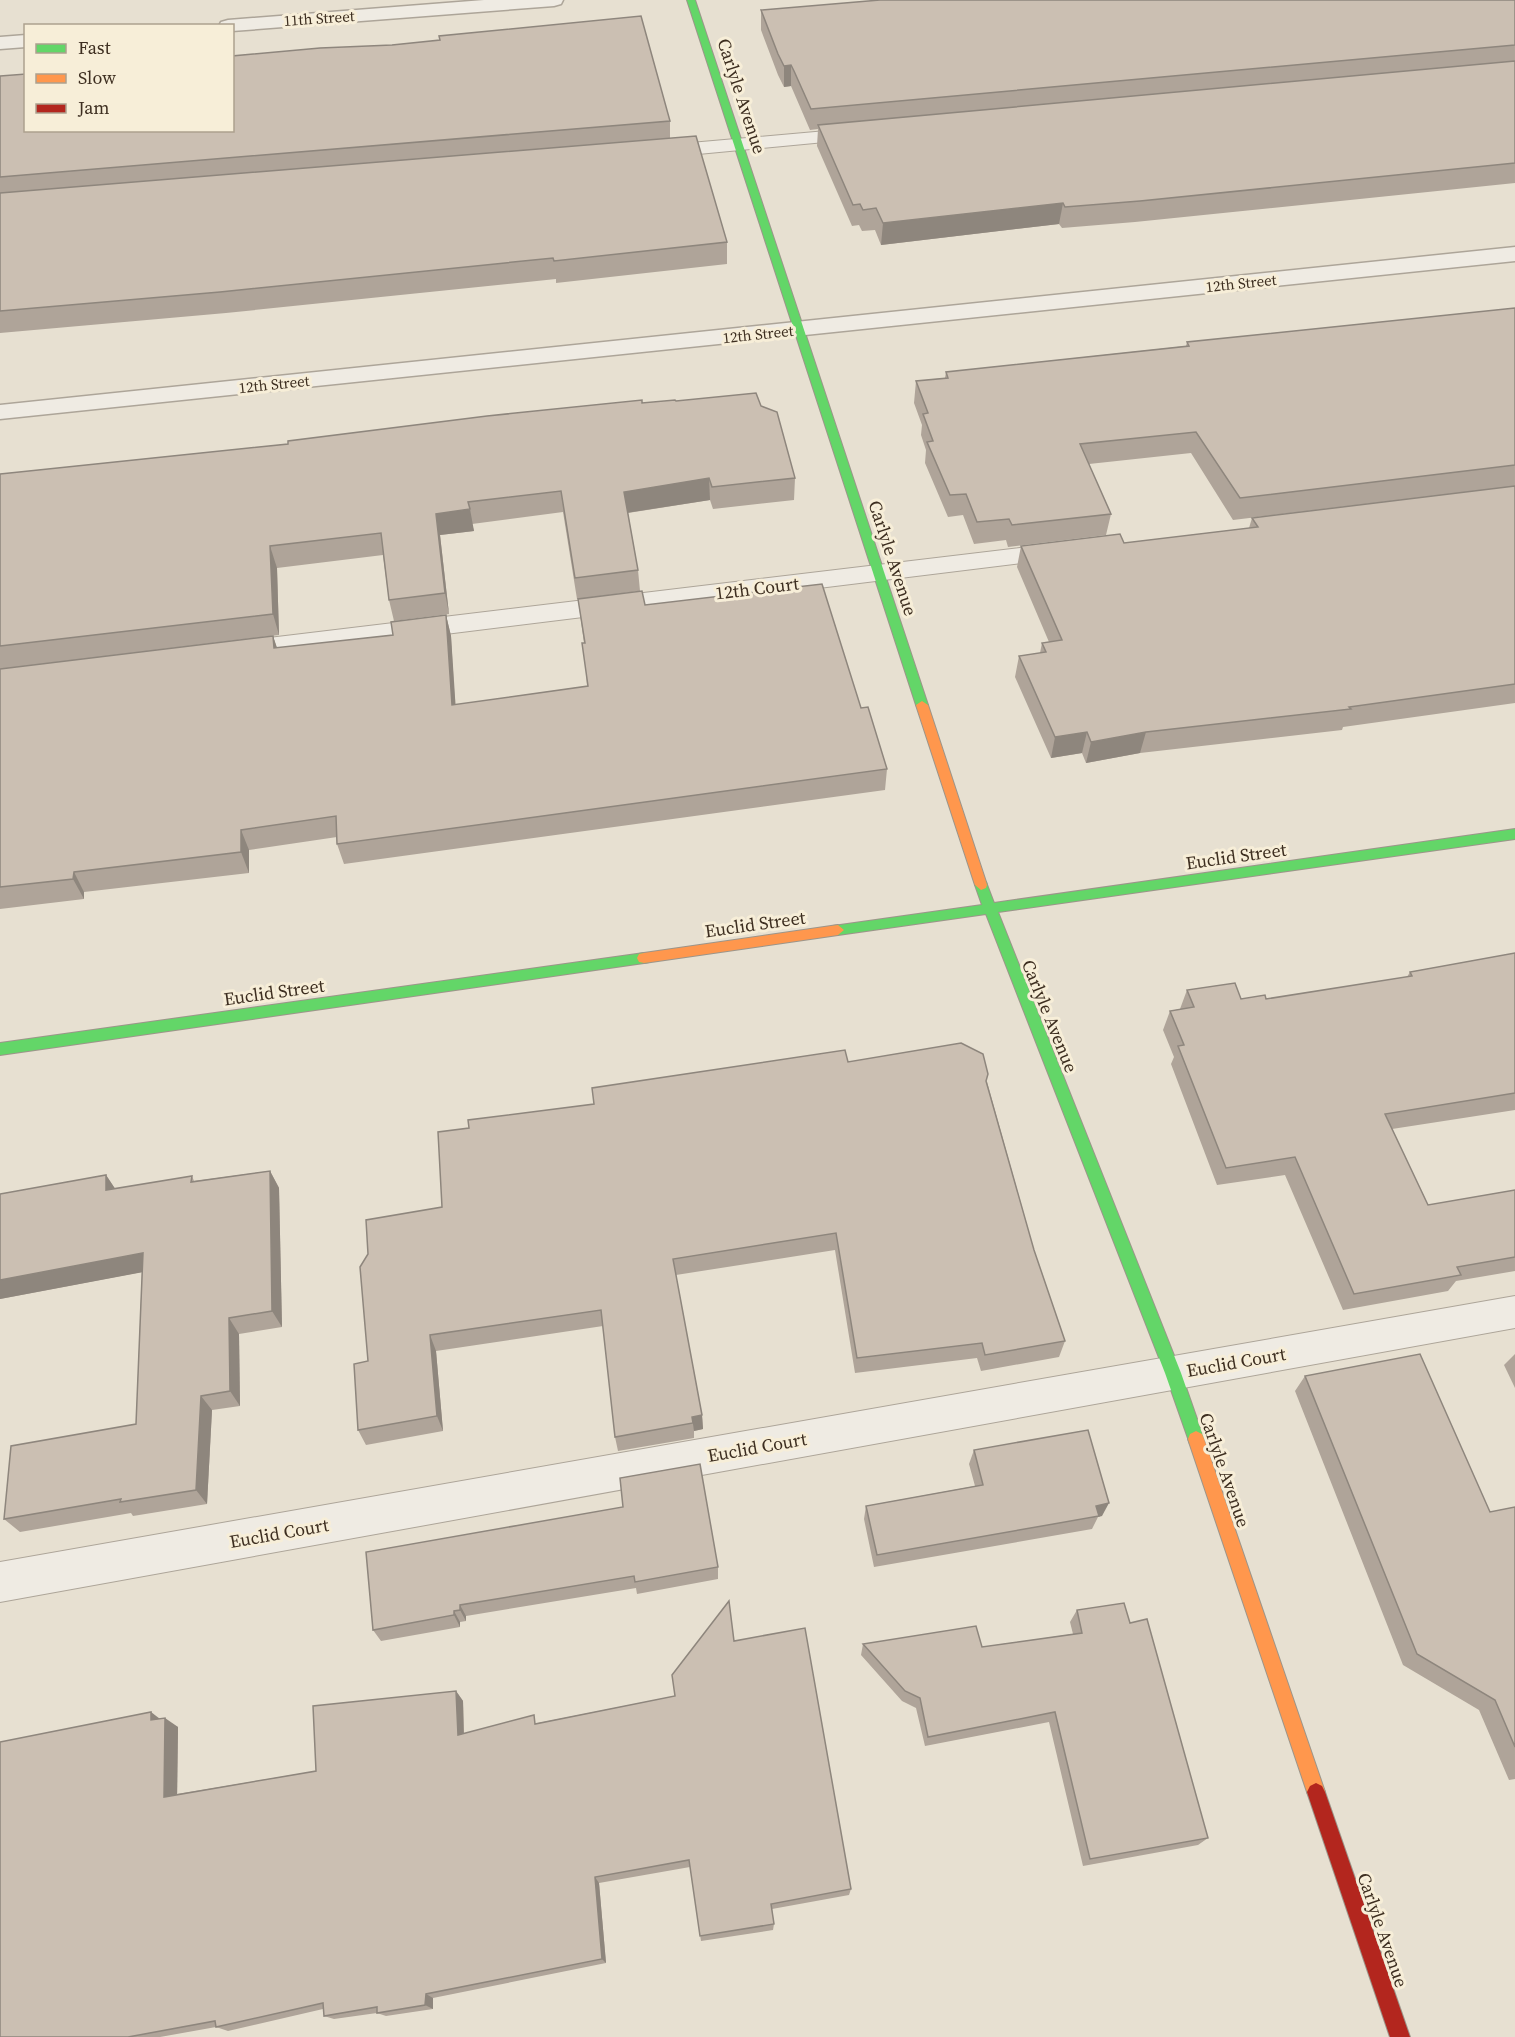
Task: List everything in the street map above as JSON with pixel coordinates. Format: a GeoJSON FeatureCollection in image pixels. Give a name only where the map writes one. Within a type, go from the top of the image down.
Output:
{"type":"FeatureCollection","features":[{"type":"Feature","properties":{"kind":"street","name":"11th Street"},"geometry":{"type":"LineString","coordinates":[[234,26],[554,0]]}},
{"type":"Feature","properties":{"kind":"street","name":"Carlyle Avenue"},"geometry":{"type":"LineString","coordinates":[[691,0],[988,909],[1173,1373],[1400,2037]]}},
{"type":"Feature","properties":{"kind":"street"},"geometry":{"type":"LineString","coordinates":[[0,43],[24,41]]}},
{"type":"Feature","properties":{"kind":"street","name":"12th Street"},"geometry":{"type":"LineString","coordinates":[[0,412],[1515,254]]}},
{"type":"Feature","properties":{"kind":"street","name":"Euclid Street"},"geometry":{"type":"LineString","coordinates":[[0,1049],[1515,834]]}},
{"type":"Feature","properties":{"kind":"lane"},"geometry":{"type":"LineString","coordinates":[[632,154],[882,132]]}},
{"type":"Feature","properties":{"kind":"lane","name":"12th Court"},"geometry":{"type":"LineString","coordinates":[[214,654],[1079,549]]}},
{"type":"Feature","properties":{"kind":"lane","name":"Euclid Court"},"geometry":{"type":"LineString","coordinates":[[0,1582],[1515,1312]]}},
{"type":"Feature","properties":{"kind":"building"},"geometry":{"type":"Polygon","coordinates":[[[880,0],[1515,0],[1515,45],[811,109],[791,65],[784,66],[761,10],[880,0]]]}},
{"type":"Feature","properties":{"kind":"building"},"geometry":{"type":"Polygon","coordinates":[[[641,16],[670,121],[0,177],[0,76],[24,74],[24,132],[234,132],[234,56],[320,48],[392,45],[440,40],[439,36],[641,16]]]}},
{"type":"Feature","properties":{"kind":"building"},"geometry":{"type":"Polygon","coordinates":[[[1515,61],[1515,163],[1140,201],[1065,207],[1063,203],[883,223],[876,208],[863,210],[860,204],[853,205],[818,125],[1515,61]]]}},
{"type":"Feature","properties":{"kind":"building"},"geometry":{"type":"Polygon","coordinates":[[[696,136],[727,242],[554,261],[553,258],[220,292],[0,311],[0,193],[696,136]]]}},
{"type":"Feature","properties":{"kind":"building"},"geometry":{"type":"Polygon","coordinates":[[[1515,308],[1515,465],[1240,498],[1196,432],[1080,444],[1111,514],[1012,525],[1009,519],[977,522],[966,494],[950,495],[927,442],[933,441],[923,414],[928,413],[916,381],[948,378],[946,372],[1189,346],[1187,342],[1515,308]]]}},
{"type":"Feature","properties":{"kind":"building"},"geometry":{"type":"Polygon","coordinates":[[[756,393],[761,406],[777,412],[795,478],[712,487],[709,478],[624,492],[638,570],[575,578],[561,491],[468,502],[470,509],[436,514],[445,593],[389,600],[381,533],[270,546],[273,614],[0,646],[0,474],[288,444],[288,441],[487,416],[642,400],[642,403],[676,401],[756,393]]]}},
{"type":"Feature","properties":{"kind":"building"},"geometry":{"type":"Polygon","coordinates":[[[1515,486],[1515,684],[1349,707],[1351,709],[1146,732],[1091,742],[1087,732],[1055,737],[1019,656],[1046,652],[1042,643],[1062,640],[1021,546],[1120,534],[1124,543],[1258,527],[1252,518],[1515,486]]]}},
{"type":"Feature","properties":{"kind":"building"},"geometry":{"type":"Polygon","coordinates":[[[822,584],[861,708],[868,707],[887,769],[337,844],[336,816],[241,830],[241,852],[74,872],[73,879],[0,887],[0,669],[273,636],[274,648],[393,635],[391,622],[446,615],[452,705],[588,686],[582,643],[585,643],[578,599],[642,591],[645,605],[822,584]]]}},
{"type":"Feature","properties":{"kind":"building"},"geometry":{"type":"Polygon","coordinates":[[[1515,953],[1515,1093],[1385,1114],[1428,1205],[1515,1190],[1515,1257],[1457,1267],[1461,1275],[1354,1294],[1295,1157],[1226,1168],[1178,1046],[1184,1045],[1170,1011],[1194,1007],[1187,990],[1235,983],[1241,999],[1265,995],[1266,999],[1412,976],[1410,972],[1515,953]]]}},
{"type":"Feature","properties":{"kind":"building"},"geometry":{"type":"Polygon","coordinates":[[[961,1043],[983,1054],[988,1074],[986,1081],[1034,1250],[1065,1341],[985,1355],[982,1343],[857,1358],[836,1233],[673,1259],[702,1415],[692,1417],[693,1423],[615,1437],[601,1310],[430,1335],[437,1416],[358,1430],[354,1364],[368,1361],[360,1267],[368,1254],[366,1220],[442,1207],[438,1132],[469,1128],[468,1120],[594,1104],[592,1088],[845,1050],[848,1062],[961,1043]]]}},
{"type":"Feature","properties":{"kind":"building"},"geometry":{"type":"Polygon","coordinates":[[[270,1171],[272,1311],[229,1318],[230,1391],[201,1396],[196,1490],[120,1502],[121,1499],[4,1519],[11,1446],[136,1424],[143,1253],[0,1280],[0,1194],[106,1175],[106,1190],[192,1176],[191,1182],[270,1171]]]}},
{"type":"Feature","properties":{"kind":"building"},"geometry":{"type":"Polygon","coordinates":[[[1420,1354],[1490,1512],[1515,1507],[1515,1747],[1495,1700],[1417,1654],[1305,1376],[1420,1354]]]}},
{"type":"Feature","properties":{"kind":"building"},"geometry":{"type":"Polygon","coordinates":[[[1088,1430],[1109,1503],[1096,1506],[1099,1516],[877,1555],[866,1506],[983,1485],[974,1450],[1088,1430]]]}},
{"type":"Feature","properties":{"kind":"building"},"geometry":{"type":"Polygon","coordinates":[[[700,1464],[718,1567],[635,1582],[634,1576],[460,1605],[460,1610],[454,1611],[454,1615],[373,1630],[366,1552],[623,1507],[620,1478],[700,1464]]]}},
{"type":"Feature","properties":{"kind":"building"},"geometry":{"type":"Polygon","coordinates":[[[729,1601],[734,1641],[805,1628],[851,1889],[771,1904],[774,1924],[700,1936],[689,1860],[595,1877],[602,1959],[426,1994],[425,2005],[377,2013],[377,2007],[324,2016],[323,2003],[216,2027],[215,2021],[128,2037],[0,2037],[0,1742],[151,1712],[151,1720],[165,1718],[164,1797],[316,1771],[313,1706],[456,1691],[458,1735],[534,1715],[535,1724],[675,1696],[672,1675],[729,1601]]]}},
{"type":"Feature","properties":{"kind":"building"},"geometry":{"type":"Polygon","coordinates":[[[1124,1603],[1130,1623],[1147,1619],[1208,1838],[1090,1859],[1055,1712],[928,1737],[920,1698],[905,1691],[863,1644],[976,1626],[982,1647],[1082,1633],[1077,1610],[1124,1603]]]}},
{"type":"Feature","properties":{"kind":"traffic: fast"},"geometry":{"type":"LineString","coordinates":[[691,0],[922,705]]}},
{"type":"Feature","properties":{"kind":"traffic: fast"},"geometry":{"type":"LineString","coordinates":[[838,930],[1515,834]]}},
{"type":"Feature","properties":{"kind":"traffic: fast"},"geometry":{"type":"LineString","coordinates":[[981,885],[1173,1373],[1196,1439]]}},
{"type":"Feature","properties":{"kind":"traffic: fast"},"geometry":{"type":"LineString","coordinates":[[0,1049],[644,958]]}},
{"type":"Feature","properties":{"kind":"traffic: slow"},"geometry":{"type":"LineString","coordinates":[[922,705],[981,885]]}},
{"type":"Feature","properties":{"kind":"traffic: slow"},"geometry":{"type":"LineString","coordinates":[[644,958],[838,930]]}},
{"type":"Feature","properties":{"kind":"traffic: slow"},"geometry":{"type":"LineString","coordinates":[[1196,1439],[1316,1792]]}},
{"type":"Feature","properties":{"kind":"traffic: jam"},"geometry":{"type":"LineString","coordinates":[[1316,1792],[1400,2037]]}}]}
